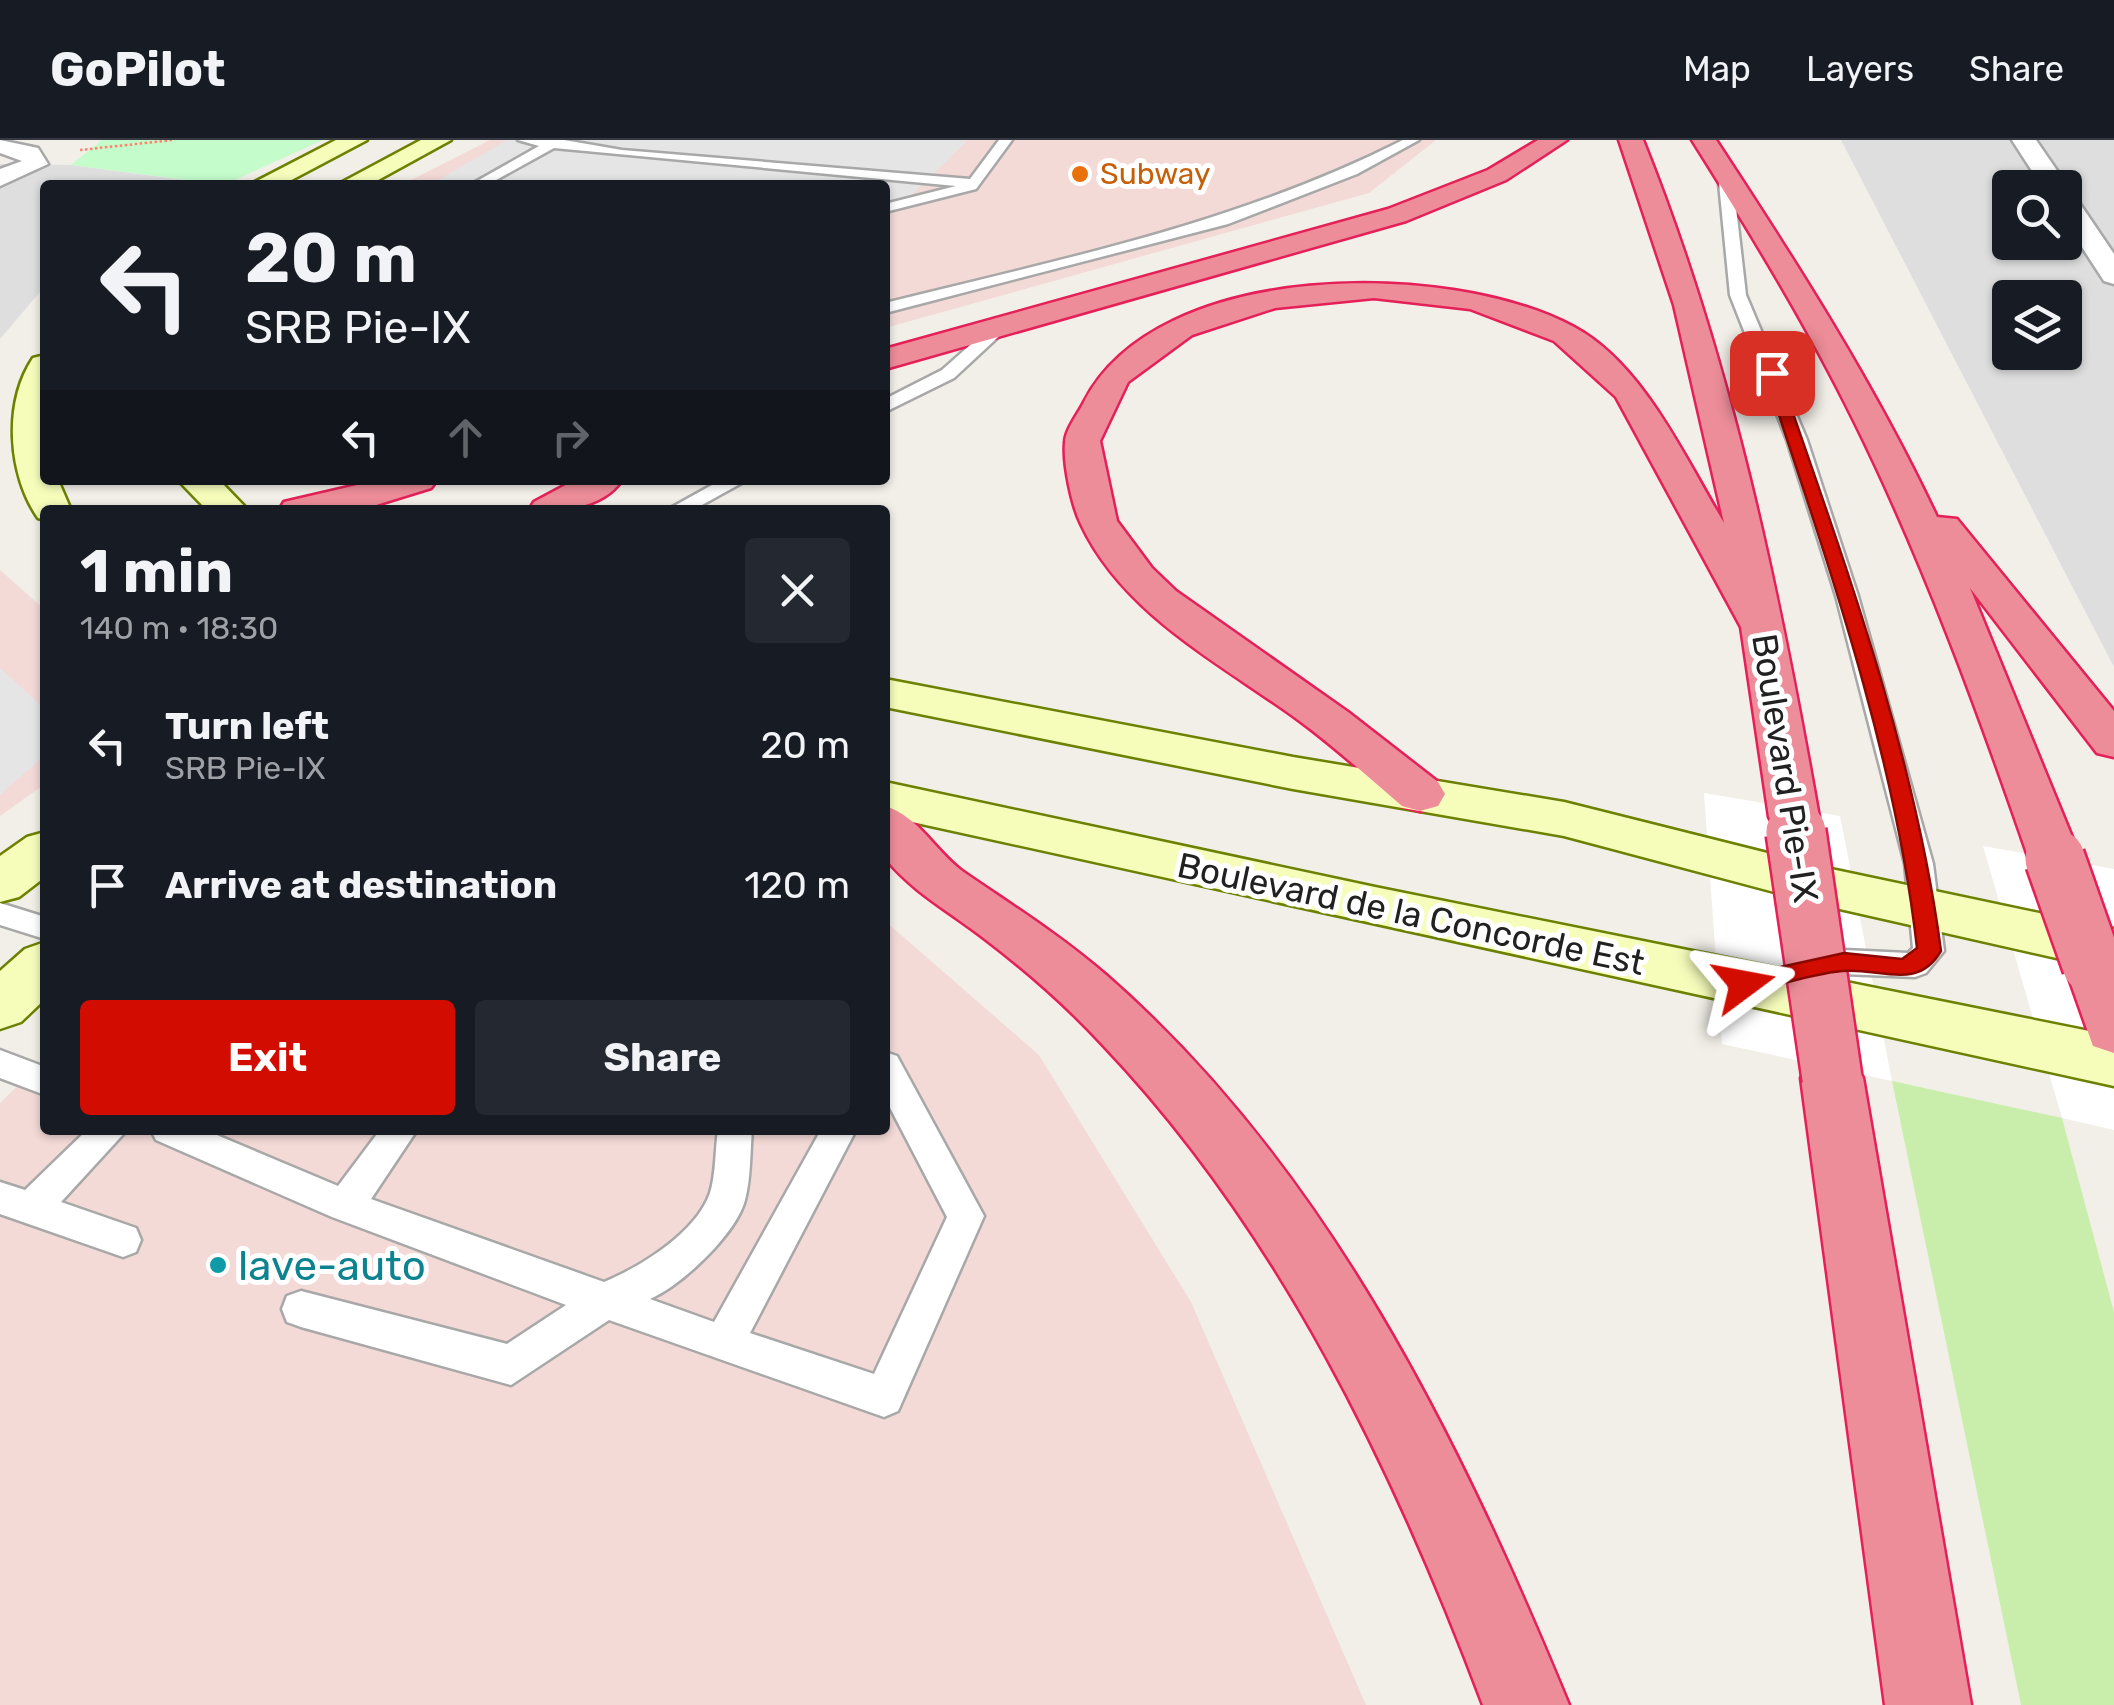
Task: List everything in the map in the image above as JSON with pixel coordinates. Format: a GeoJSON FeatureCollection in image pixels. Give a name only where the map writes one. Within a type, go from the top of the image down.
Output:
{"type":"FeatureCollection","features":[{"type":"Feature","properties":{"kind":"highway"},"geometry":{"type":"LineString","coordinates":[[890,358],[1397,215],[1498,175],[1555,140]]}},
{"type":"Feature","properties":{"kind":"highway","name":"Boulevard Pie-IX"},"geometry":{"type":"LineString","coordinates":[[1631,140],[1664,224],[1699,335],[1764,629],[1928,1705]]}},
{"type":"Feature","properties":{"kind":"highway"},"geometry":{"type":"LineString","coordinates":[[1704,140],[1821,327],[1892,462],[2005,721],[2114,1029]]}},
{"type":"Feature","properties":{"kind":"highway"},"geometry":{"type":"LineString","coordinates":[[1420,794],[1304,702],[1179,613],[1128,564],[1098,520],[1083,458],[1093,412],[1110,385],[1134,360],[1203,318],[1300,292],[1384,288],[1472,300],[1561,333],[1604,362],[1630,392],[1764,629]]}},
{"type":"Feature","properties":{"kind":"highway"},"geometry":{"type":"LineString","coordinates":[[1892,462],[2114,742]]}},
{"type":"Feature","properties":{"kind":"highway"},"geometry":{"type":"LineString","coordinates":[[330,505],[402,485]]}},
{"type":"Feature","properties":{"kind":"highway"},"geometry":{"type":"LineString","coordinates":[[557,505],[594,485]]}},
{"type":"Feature","properties":{"kind":"highway"},"geometry":{"type":"LineString","coordinates":[[890,830],[932,877],[1036,948],[1103,1007],[1168,1076],[1247,1177],[1301,1256],[1386,1399],[1479,1588],[1526,1705]]}},
{"type":"Feature","properties":{"kind":"street"},"geometry":{"type":"LineString","coordinates":[[272,180],[355,140]]}},
{"type":"Feature","properties":{"kind":"street"},"geometry":{"type":"LineString","coordinates":[[360,180],[439,140]]}},
{"type":"Feature","properties":{"kind":"street"},"geometry":{"type":"LineString","coordinates":[[2024,140],[2044,170]]}},
{"type":"Feature","properties":{"kind":"street"},"geometry":{"type":"LineString","coordinates":[[0,146],[31,156],[36,164],[0,178]]}},
{"type":"Feature","properties":{"kind":"street"},"geometry":{"type":"LineString","coordinates":[[2082,227],[2114,275]]}},
{"type":"Feature","properties":{"kind":"street"},"geometry":{"type":"LineString","coordinates":[[40,381],[30,444],[40,485]]}},
{"type":"Feature","properties":{"kind":"street"},"geometry":{"type":"LineString","coordinates":[[202,485],[224,505]]}},
{"type":"Feature","properties":{"kind":"street"},"geometry":{"type":"LineString","coordinates":[[890,694],[1564,819],[1926,910],[2114,950]]}},
{"type":"Feature","properties":{"kind":"street","name":"Boulevard de la Concorde Est"},"geometry":{"type":"LineString","coordinates":[[890,800],[2114,1061]]}},
{"type":"Feature","properties":{"kind":"street"},"geometry":{"type":"LineString","coordinates":[[0,884],[40,854]]}},
{"type":"Feature","properties":{"kind":"street"},"geometry":{"type":"LineString","coordinates":[[0,1006],[40,969]]}},
{"type":"Feature","properties":{"kind":"lane"},"geometry":{"type":"LineString","coordinates":[[524,140],[973,183]]}},
{"type":"Feature","properties":{"kind":"lane"},"geometry":{"type":"LineString","coordinates":[[890,207],[956,192],[973,183],[1006,140]]}},
{"type":"Feature","properties":{"kind":"lane"},"geometry":{"type":"LineString","coordinates":[[890,307],[1289,200],[1356,172],[1413,140]]}},
{"type":"Feature","properties":{"kind":"lane"},"geometry":{"type":"LineString","coordinates":[[487,180],[556,142]]}},
{"type":"Feature","properties":{"kind":"lane"},"geometry":{"type":"LineString","coordinates":[[721,174],[733,163]]}},
{"type":"Feature","properties":{"kind":"lane"},"geometry":{"type":"LineString","coordinates":[[1725,173],[1738,295],[1791,424],[1847,596],[1919,864],[1929,951],[1914,965],[1902,968],[1844,962],[1744,984]]}},
{"type":"Feature","properties":{"kind":"lane"},"geometry":{"type":"LineString","coordinates":[[890,403],[948,374],[1002,326]]}},
{"type":"Feature","properties":{"kind":"lane"},"geometry":{"type":"LineString","coordinates":[[687,505],[727,485]]}},
{"type":"Feature","properties":{"kind":"lane"},"geometry":{"type":"LineString","coordinates":[[0,914],[40,926]]}},
{"type":"Feature","properties":{"kind":"lane"},"geometry":{"type":"LineString","coordinates":[[0,1064],[40,1079]]}},
{"type":"Feature","properties":{"kind":"lane"},"geometry":{"type":"LineString","coordinates":[[180,1135],[345,1206],[723,1344],[884,1398],[966,1216],[890,1075]]}},
{"type":"Feature","properties":{"kind":"lane"},"geometry":{"type":"LineString","coordinates":[[16,1203],[104,1135]]}},
{"type":"Feature","properties":{"kind":"lane"},"geometry":{"type":"LineString","coordinates":[[345,1206],[395,1135]]}},
{"type":"Feature","properties":{"kind":"lane"},"geometry":{"type":"LineString","coordinates":[[301,1310],[511,1365],[606,1300],[658,1277],[696,1241],[727,1200],[735,1135]]}},
{"type":"Feature","properties":{"kind":"lane"},"geometry":{"type":"LineString","coordinates":[[723,1344],[835,1135]]}},
{"type":"Feature","properties":{"kind":"lane"},"geometry":{"type":"LineString","coordinates":[[16,1203],[122,1240]]}},
{"type":"Feature","properties":{"kind":"path"},"geometry":{"type":"LineString","coordinates":[[31,156],[173,140]]}},
{"type":"Feature","properties":{"kind":"shaded area"},"geometry":{"type":"Polygon","coordinates":[[[490,140],[1436,140],[1369,193],[890,327],[890,180],[411,180],[490,140]]]}},
{"type":"Feature","properties":{"kind":"shaded area"},"geometry":{"type":"Polygon","coordinates":[[[507,140],[968,140],[908,199],[890,204],[890,180],[439,180],[507,140]]]}},
{"type":"Feature","properties":{"kind":"shaded area"},"geometry":{"type":"Polygon","coordinates":[[[1841,140],[2114,140],[2114,667],[1841,140]]]}},
{"type":"Feature","properties":{"kind":"shaded area"},"geometry":{"type":"Polygon","coordinates":[[[0,164],[71,165],[184,180],[40,180],[40,292],[0,339],[0,164]]]}},
{"type":"Feature","properties":{"kind":"shaded area"},"geometry":{"type":"Polygon","coordinates":[[[0,570],[40,606],[40,788],[0,816],[0,570]]]}},
{"type":"Feature","properties":{"kind":"shaded area"},"geometry":{"type":"Polygon","coordinates":[[[0,668],[40,704],[40,759],[0,795],[0,668]]]}},
{"type":"Feature","properties":{"kind":"shaded area"},"geometry":{"type":"Polygon","coordinates":[[[890,925],[1039,1055],[1191,1302],[1366,1705],[0,1705],[0,1103],[40,1064],[40,1135],[890,1135],[890,925]]]}},
{"type":"Feature","properties":{"kind":"green space"},"geometry":{"type":"Polygon","coordinates":[[[102,140],[323,140],[235,180],[186,180],[71,165],[102,140]]]}},
{"type":"Feature","properties":{"kind":"green space"},"geometry":{"type":"Polygon","coordinates":[[[1892,1081],[2062,1118],[2114,1312],[2114,1705],[2021,1705],[1892,1081]]]}},
{"type":"Feature","properties":{"kind":"pier"},"geometry":{"type":"Polygon","coordinates":[[[1704,793],[1840,816],[1892,1081],[1722,1044],[1704,793]]]}},
{"type":"Feature","properties":{"kind":"pier"},"geometry":{"type":"Polygon","coordinates":[[[1983,846],[2114,869],[2114,1130],[2062,1118],[1983,846]]]}},
{"type":"Feature","properties":{"kind":"place","name":"Subway"},"geometry":{"type":"Point","coordinates":[1080,174]}},
{"type":"Feature","properties":{"kind":"place","name":"lave-auto"},"geometry":{"type":"Point","coordinates":[218,1265]}},
{"type":"Feature","properties":{"kind":"route"},"geometry":{"type":"LineString","coordinates":[[1744,984],[1844,962],[1902,968],[1914,965],[1929,951],[1930,933],[1919,864],[1847,596],[1772,373]]}}]}
